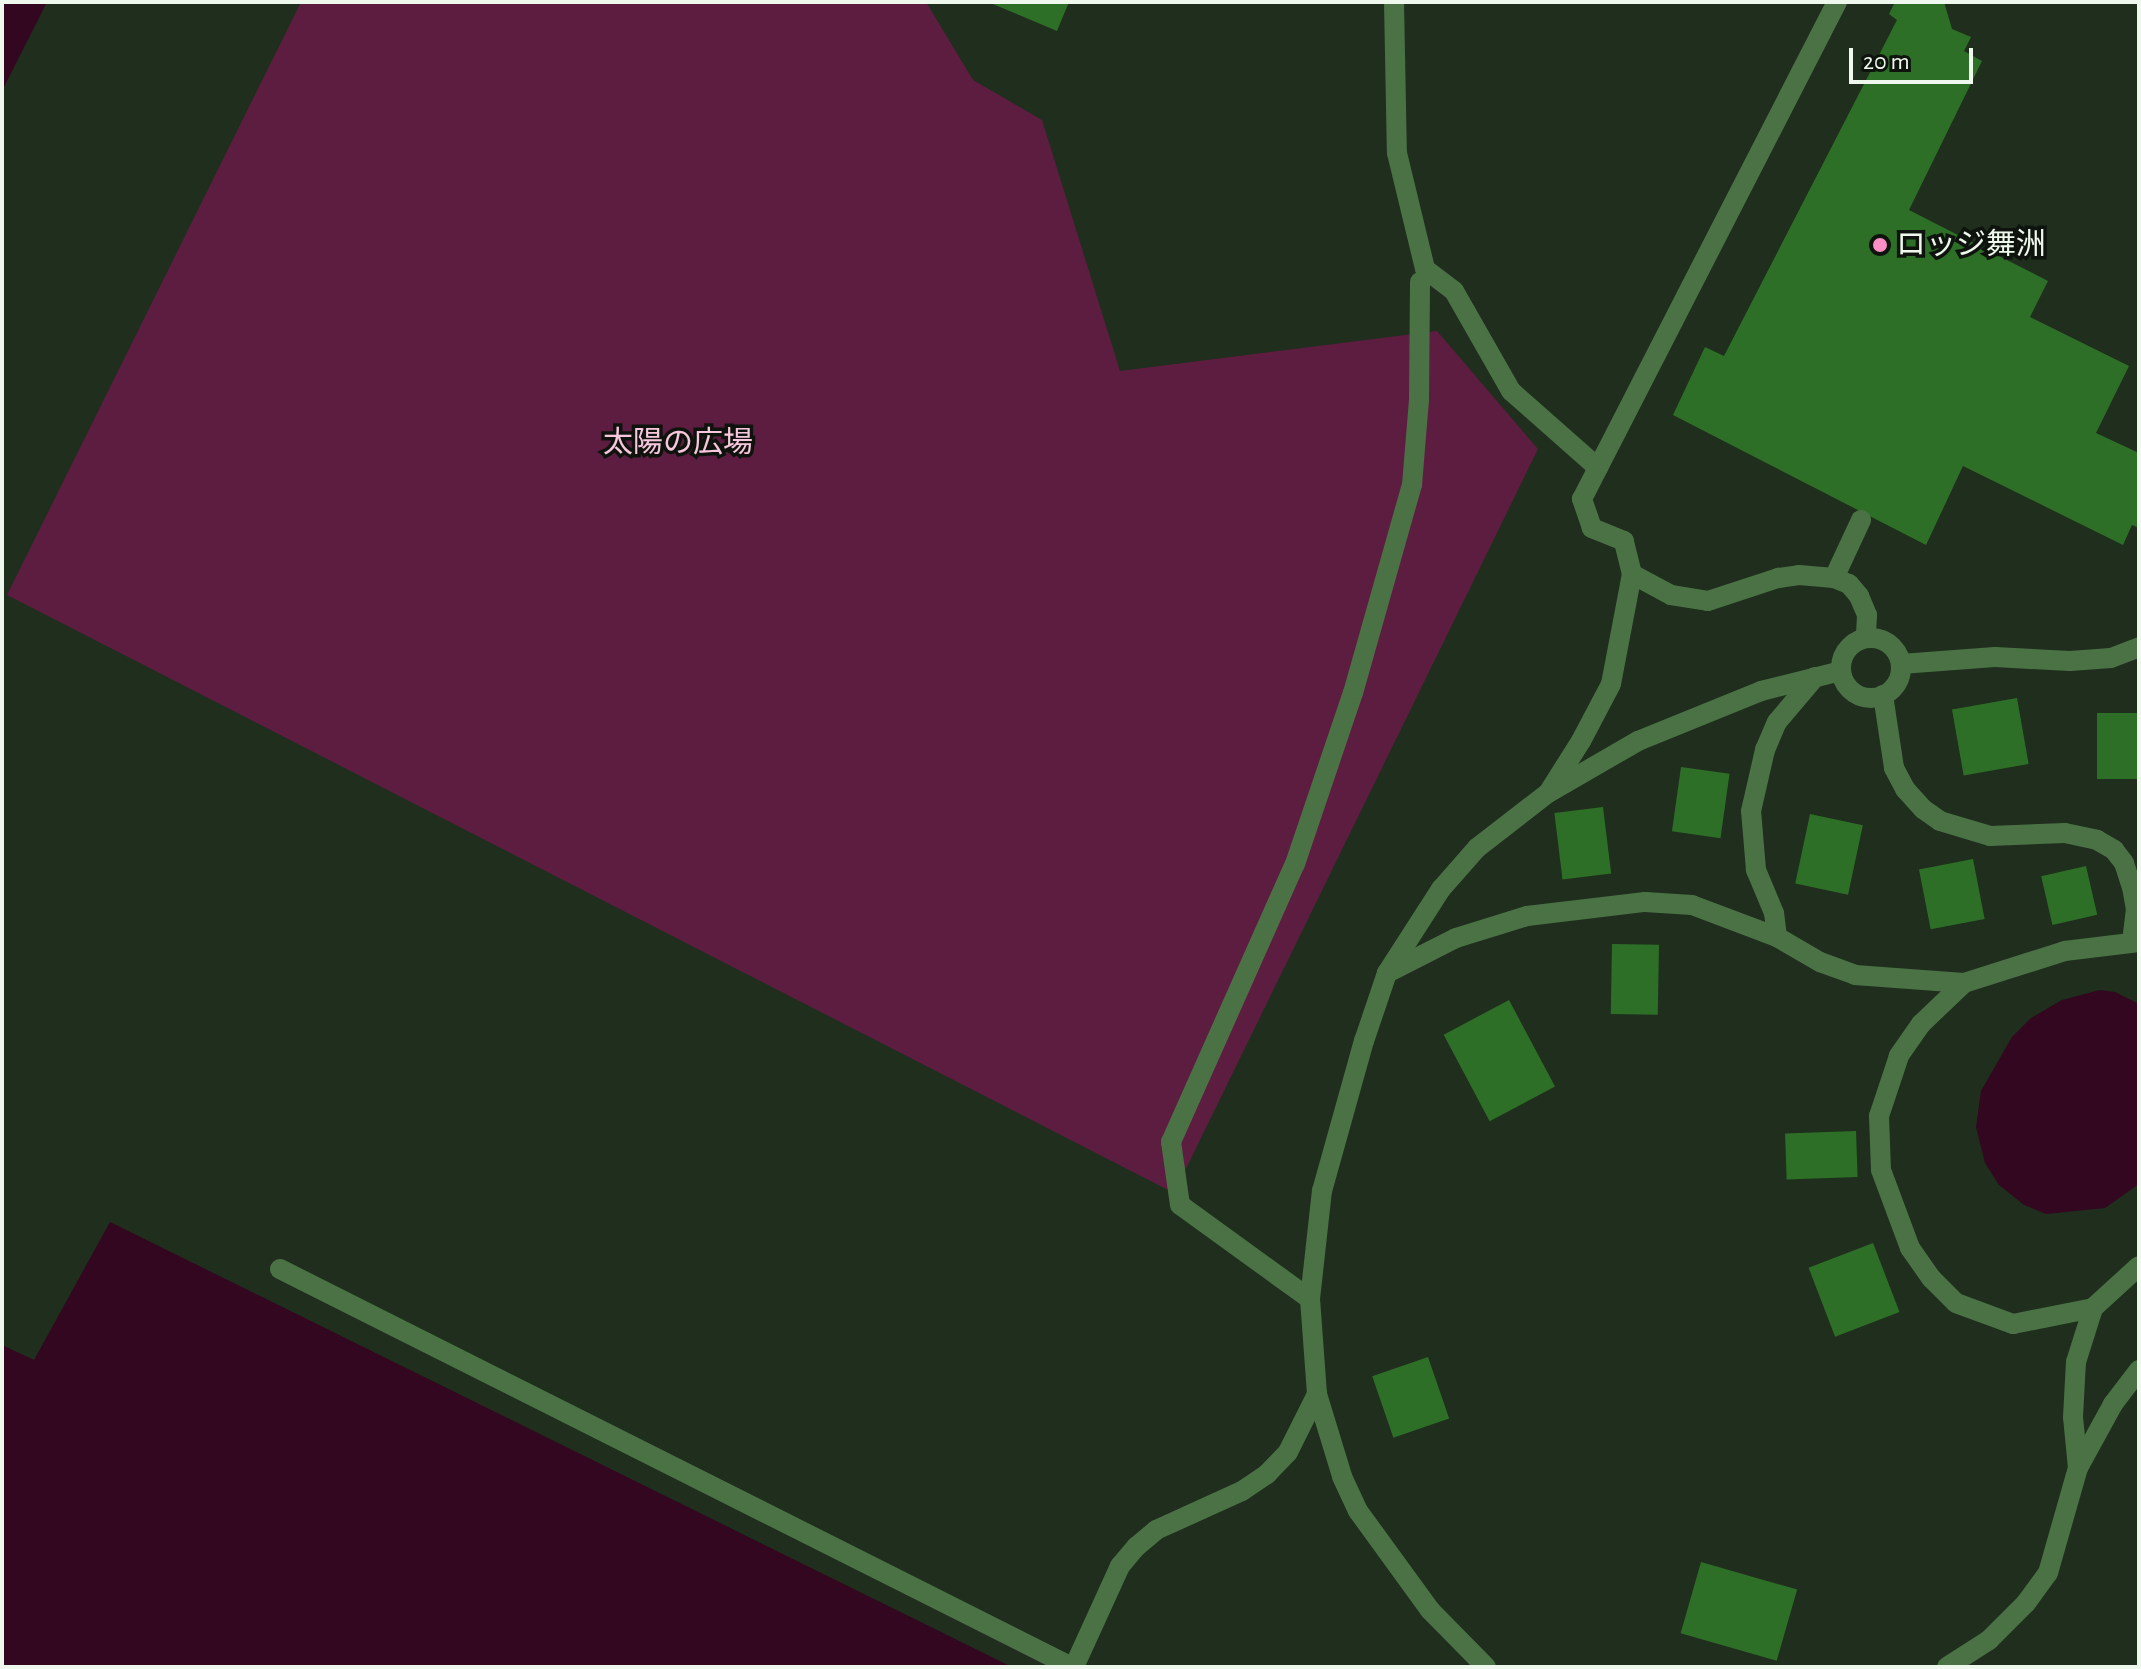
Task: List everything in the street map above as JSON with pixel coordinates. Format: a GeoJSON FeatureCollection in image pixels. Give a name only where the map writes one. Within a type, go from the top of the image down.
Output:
{"type":"FeatureCollection","features":[{"type":"Feature","properties":{"kind":"street"},"geometry":{"type":"LineString","coordinates":[[1394,2],[1397,153],[1425,269],[1454,291],[1511,391],[1598,468]]}},
{"type":"Feature","properties":{"kind":"street"},"geometry":{"type":"LineString","coordinates":[[1548,793],[1581,741],[1611,684],[1632,574],[1624,541],[1592,528],[1582,499],[1837,2]]}},
{"type":"Feature","properties":{"kind":"street"},"geometry":{"type":"LineString","coordinates":[[1310,1299],[1180,1205],[1171,1142],[1295,864],[1357,678],[1412,485],[1419,400],[1420,282]]}},
{"type":"Feature","properties":{"kind":"street"},"geometry":{"type":"LineString","coordinates":[[1834,578],[1861,520]]}},
{"type":"Feature","properties":{"kind":"street"},"geometry":{"type":"LineString","coordinates":[[1632,574],[1671,595],[1708,601],[1778,578],[1799,575],[1834,578],[1849,584],[1859,596],[1867,615],[1866,637]]}},
{"type":"Feature","properties":{"kind":"street"},"geometry":{"type":"LineString","coordinates":[[1866,637],[1890,643],[1901,664],[1900,679],[1883,695],[1872,698],[1856,694],[1845,682],[1841,671],[1846,650],[1866,637]]}},
{"type":"Feature","properties":{"kind":"street"},"geometry":{"type":"LineString","coordinates":[[1901,664],[1995,657],[2097,659],[2139,647]]}},
{"type":"Feature","properties":{"kind":"street"},"geometry":{"type":"LineString","coordinates":[[1486,1667],[1430,1610],[1358,1511],[1342,1476],[1317,1394],[1310,1299],[1322,1191],[1364,1041],[1387,973],[1441,889],[1477,848],[1548,793],[1638,741],[1761,691],[1841,671]]}},
{"type":"Feature","properties":{"kind":"street"},"geometry":{"type":"LineString","coordinates":[[1777,937],[1774,913],[1756,870],[1751,811],[1765,750],[1777,722],[1815,677]]}},
{"type":"Feature","properties":{"kind":"street"},"geometry":{"type":"LineString","coordinates":[[1387,973],[1470,933],[1527,916],[1645,902],[1692,905],[1777,937],[1820,962],[1855,975],[1964,983],[2065,951],[2136,942],[2132,887],[2124,863],[2114,850],[2097,840],[2065,833],[1990,836],[1940,821],[1923,809],[1905,789],[1894,768],[1883,695]]}},
{"type":"Feature","properties":{"kind":"street"},"geometry":{"type":"LineString","coordinates":[[1964,983],[1921,1024],[1899,1056],[1888,1086],[1879,1116],[1881,1170],[1894,1209],[1910,1248],[1931,1278],[1956,1303],[1987,1317],[2013,1324],[2093,1308]]}},
{"type":"Feature","properties":{"kind":"street"},"geometry":{"type":"LineString","coordinates":[[2078,1468],[2073,1417],[2076,1362],[2093,1308],[2139,1266]]}},
{"type":"Feature","properties":{"kind":"street"},"geometry":{"type":"LineString","coordinates":[[280,1269],[1073,1667],[1120,1566],[1136,1547],[1156,1530],[1242,1491],[1267,1474],[1288,1452],[1317,1394]]}},
{"type":"Feature","properties":{"kind":"street"},"geometry":{"type":"LineString","coordinates":[[1947,1667],[1989,1640],[2026,1603],[2048,1573],[2078,1468],[2113,1404],[2139,1370]]}},
{"type":"Feature","properties":{"kind":"green space","name":"太陽の広場"},"geometry":{"type":"Polygon","coordinates":[[[301,2],[926,2],[973,80],[1042,120],[1120,371],[1437,331],[1538,449],[1174,1193],[7,595],[301,2]]]}},
{"type":"Feature","properties":{"kind":"shaded area"},"geometry":{"type":"Polygon","coordinates":[[[2,2],[47,2],[2,91],[2,2]]]}},
{"type":"Feature","properties":{"kind":"shaded area"},"geometry":{"type":"Polygon","coordinates":[[[2100,990],[2115,992],[2139,1004],[2139,1184],[2105,1208],[2046,1214],[2024,1205],[1999,1185],[1985,1163],[1976,1127],[1981,1091],[2012,1037],[2031,1018],[2062,1000],[2100,990]]]}},
{"type":"Feature","properties":{"kind":"shaded area"},"geometry":{"type":"Polygon","coordinates":[[[110,1222],[1012,1667],[2,1667],[2,1345],[34,1360],[110,1222]]]}},
{"type":"Feature","properties":{"kind":"building"},"geometry":{"type":"Polygon","coordinates":[[[988,2],[1069,2],[1057,31],[988,2]]]}},
{"type":"Feature","properties":{"kind":"building","name":"ロッジ舞洲"},"geometry":{"type":"Polygon","coordinates":[[[1895,2],[1944,2],[1952,29],[1971,37],[1964,51],[1982,61],[1909,210],[2048,281],[2030,317],[2129,366],[2096,433],[2139,453],[2139,528],[2132,525],[2123,545],[1963,466],[1926,545],[1673,415],[1705,347],[1724,356],[1897,20],[1889,14],[1895,2]]]}},
{"type":"Feature","properties":{"kind":"building"},"geometry":{"type":"Polygon","coordinates":[[[2017,698],[2029,764],[1964,775],[1952,709],[2017,698]]]}},
{"type":"Feature","properties":{"kind":"building"},"geometry":{"type":"Polygon","coordinates":[[[2097,713],[2139,713],[2139,779],[2097,779],[2097,713]]]}},
{"type":"Feature","properties":{"kind":"building"},"geometry":{"type":"Polygon","coordinates":[[[1681,767],[1730,774],[1720,838],[1672,831],[1681,767]]]}},
{"type":"Feature","properties":{"kind":"building"},"geometry":{"type":"Polygon","coordinates":[[[1603,807],[1611,874],[1563,879],[1554,813],[1603,807]]]}},
{"type":"Feature","properties":{"kind":"building"},"geometry":{"type":"Polygon","coordinates":[[[1810,814],[1863,825],[1848,895],[1795,883],[1810,814]]]}},
{"type":"Feature","properties":{"kind":"building"},"geometry":{"type":"Polygon","coordinates":[[[1973,859],[1985,919],[1931,929],[1919,869],[1973,859]]]}},
{"type":"Feature","properties":{"kind":"building"},"geometry":{"type":"Polygon","coordinates":[[[2086,866],[2097,915],[2052,925],[2041,876],[2086,866]]]}},
{"type":"Feature","properties":{"kind":"building"},"geometry":{"type":"Polygon","coordinates":[[[1612,944],[1659,945],[1658,1015],[1611,1014],[1612,944]]]}},
{"type":"Feature","properties":{"kind":"building"},"geometry":{"type":"Polygon","coordinates":[[[1509,1000],[1555,1087],[1490,1121],[1444,1035],[1509,1000]]]}},
{"type":"Feature","properties":{"kind":"building"},"geometry":{"type":"Polygon","coordinates":[[[1856,1131],[1858,1177],[1787,1179],[1785,1133],[1856,1131]]]}},
{"type":"Feature","properties":{"kind":"building"},"geometry":{"type":"Polygon","coordinates":[[[1873,1243],[1900,1312],[1835,1337],[1809,1268],[1873,1243]]]}},
{"type":"Feature","properties":{"kind":"building"},"geometry":{"type":"Polygon","coordinates":[[[1428,1357],[1449,1418],[1393,1438],[1372,1376],[1428,1357]]]}},
{"type":"Feature","properties":{"kind":"building"},"geometry":{"type":"Polygon","coordinates":[[[1701,1562],[1797,1590],[1777,1661],[1681,1633],[1701,1562]]]}},
{"type":"Feature","properties":{"kind":"place","name":"ロッジ舞洲"},"geometry":{"type":"Point","coordinates":[1880,245]}}]}
